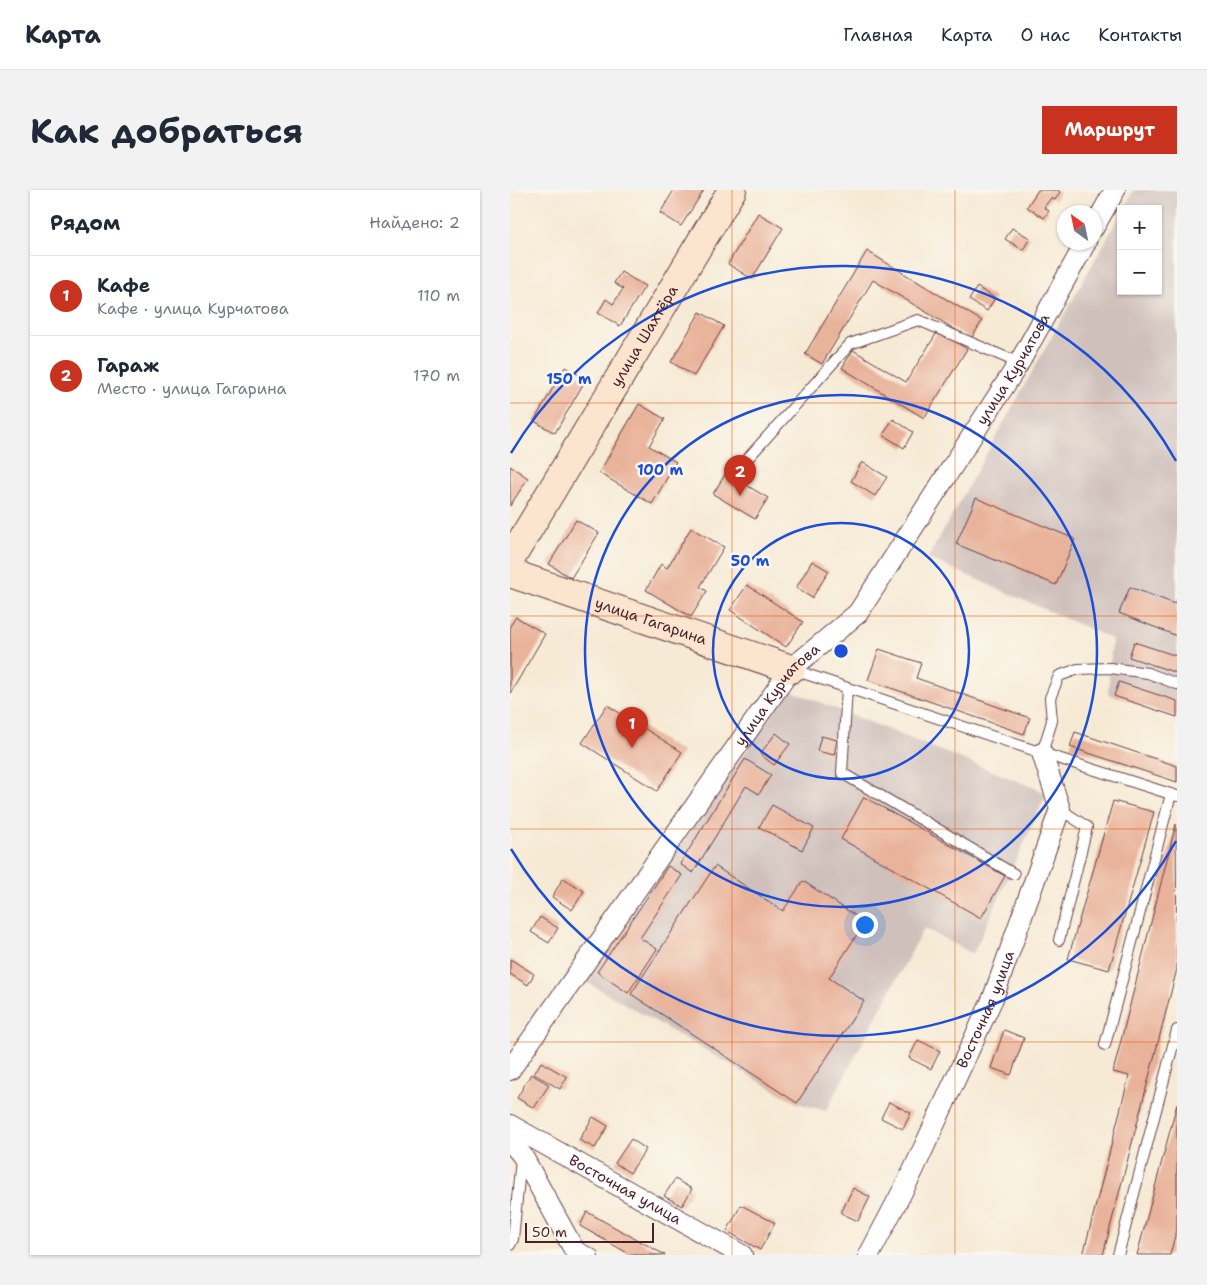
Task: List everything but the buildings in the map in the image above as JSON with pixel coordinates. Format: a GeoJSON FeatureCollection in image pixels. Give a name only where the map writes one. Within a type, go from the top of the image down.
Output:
{"type":"FeatureCollection","features":[{"type":"Feature","properties":{"kind":"street","name":"улица Шахтёра"},"geometry":{"type":"LineString","coordinates":[[510,560],[732,190]]}},
{"type":"Feature","properties":{"kind":"street"},"geometry":{"type":"LineString","coordinates":[[1102,213],[1115,190]]}},
{"type":"Feature","properties":{"kind":"street","name":"улица Курчатова"},"geometry":{"type":"LineString","coordinates":[[510,1070],[791,670],[858,613],[1019,364],[1082,250]]}},
{"type":"Feature","properties":{"kind":"street","name":"улица Гагарина"},"geometry":{"type":"LineString","coordinates":[[510,573],[791,670]]}},
{"type":"Feature","properties":{"kind":"street"},"geometry":{"type":"LineString","coordinates":[[1042,753],[1060,809]]}},
{"type":"Feature","properties":{"kind":"street","name":"Восточная улица"},"geometry":{"type":"LineString","coordinates":[[869,1255],[912,1173],[993,998],[1060,809]]}},
{"type":"Feature","properties":{"kind":"street","name":"Восточная улица"},"geometry":{"type":"LineString","coordinates":[[510,1125],[742,1255]]}},
{"type":"Feature","properties":{"kind":"street"},"geometry":{"type":"LineString","coordinates":[[516,1148],[573,1249]]}},
{"type":"Feature","properties":{"kind":"lane"},"geometry":{"type":"LineString","coordinates":[[749,457],[850,344],[918,320],[1019,364]]}},
{"type":"Feature","properties":{"kind":"lane"},"geometry":{"type":"LineString","coordinates":[[1042,753],[1052,721],[1050,698],[1059,676],[1078,669],[1110,668],[1148,673],[1177,684]]}},
{"type":"Feature","properties":{"kind":"lane"},"geometry":{"type":"LineString","coordinates":[[791,670],[1174,795],[1105,1045]]}},
{"type":"Feature","properties":{"kind":"lane"},"geometry":{"type":"LineString","coordinates":[[847,688],[842,773],[1014,874]]}},
{"type":"Feature","properties":{"kind":"lane"},"geometry":{"type":"LineString","coordinates":[[1059,940],[1087,827],[1060,809]]}},
{"type":"Feature","properties":{"kind":"lane"},"geometry":{"type":"LineString","coordinates":[[1118,1255],[1177,1030]]}},
{"type":"Feature","properties":{"kind":"lane"},"geometry":{"type":"LineString","coordinates":[[510,1245],[513,1239],[516,1148]]}},
{"type":"Feature","properties":{"kind":"lane"},"geometry":{"type":"LineString","coordinates":[[573,1249],[593,1255]]}},
{"type":"Feature","properties":{"kind":"shaded area"},"geometry":{"type":"Polygon","coordinates":[[[1134,190],[1177,190],[1177,717],[1108,694],[1112,639],[928,558],[1117,220],[1117,295],[1162,295],[1162,205],[1125,205],[1134,190]]]}},
{"type":"Feature","properties":{"kind":"shaded area"},"geometry":{"type":"Polygon","coordinates":[[[789,690],[1047,793],[973,954],[924,928],[826,1111],[797,1103],[585,981],[789,690]]]}},
{"type":"Feature","properties":{"kind":"place","name":"Гараж"},"geometry":{"type":"Point","coordinates":[740,496]}},
{"type":"Feature","properties":{"kind":"place","name":"Кафе"},"geometry":{"type":"Point","coordinates":[632,748]}}]}
